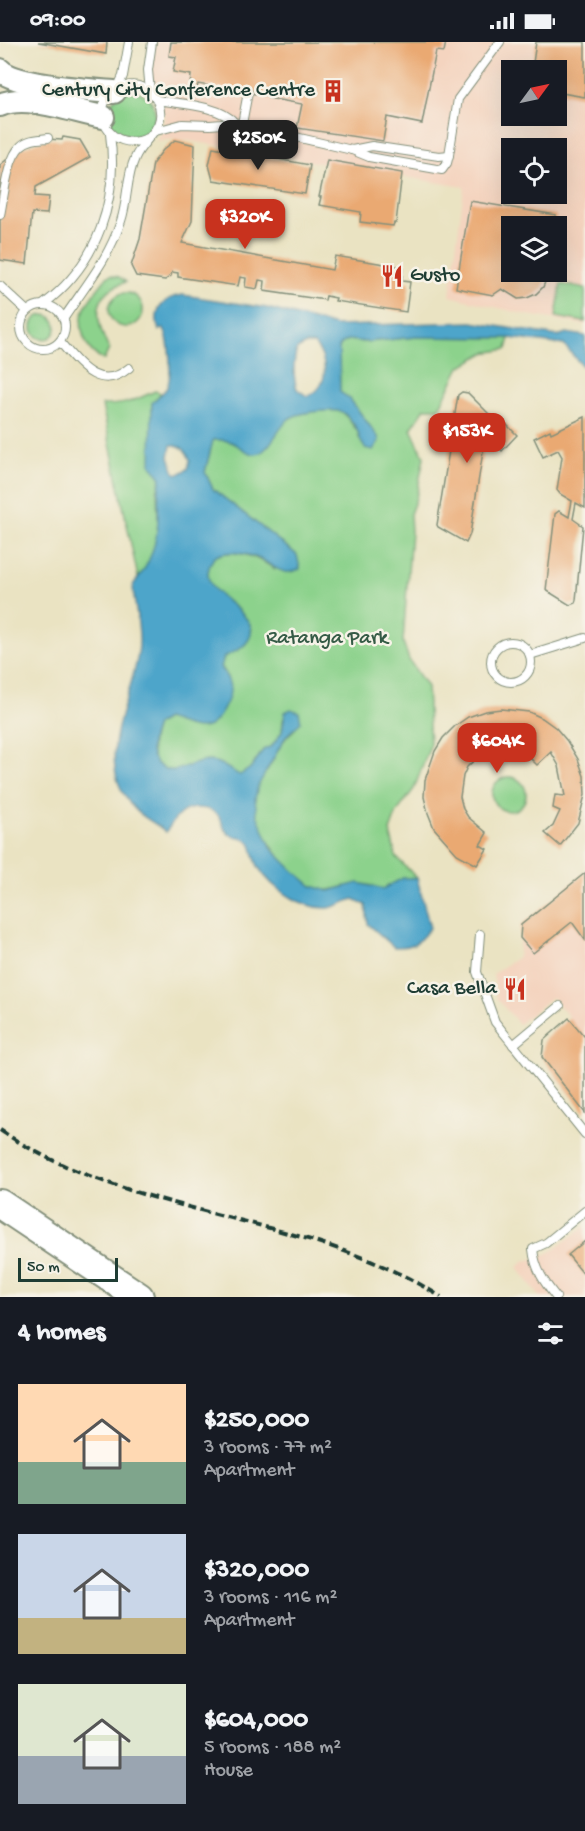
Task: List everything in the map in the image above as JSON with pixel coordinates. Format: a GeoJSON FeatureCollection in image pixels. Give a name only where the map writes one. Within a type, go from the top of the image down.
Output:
{"type":"FeatureCollection","features":[{"type":"Feature","properties":{"kind":"highway"},"geometry":{"type":"LineString","coordinates":[[17,1216],[139,1297]]}},
{"type":"Feature","properties":{"kind":"main road"},"geometry":{"type":"LineString","coordinates":[[0,70],[4,74],[32,82],[72,88],[116,90]]}},
{"type":"Feature","properties":{"kind":"main road"},"geometry":{"type":"LineString","coordinates":[[0,105],[15,101],[47,104],[107,125]]}},
{"type":"Feature","properties":{"kind":"lane"},"geometry":{"type":"LineString","coordinates":[[44,304],[70,282],[84,263],[106,214],[113,177],[113,157],[107,125],[107,99],[116,90],[123,76],[129,42]]}},
{"type":"Feature","properties":{"kind":"lane"},"geometry":{"type":"LineString","coordinates":[[150,92],[148,70],[152,42]]}},
{"type":"Feature","properties":{"kind":"lane"},"geometry":{"type":"LineString","coordinates":[[64,318],[98,271],[113,242],[122,218],[135,158],[148,138],[156,131],[182,124],[238,123],[352,150],[369,157],[442,170],[449,155],[458,99],[500,42]]}},
{"type":"Feature","properties":{"kind":"lane"},"geometry":{"type":"LineString","coordinates":[[116,90],[134,85],[150,92],[157,100],[160,110],[160,121],[156,131]]}},
{"type":"Feature","properties":{"kind":"lane"},"geometry":{"type":"LineString","coordinates":[[238,123],[248,92]]}},
{"type":"Feature","properties":{"kind":"lane"},"geometry":{"type":"LineString","coordinates":[[157,100],[214,110],[229,116],[238,123]]}},
{"type":"Feature","properties":{"kind":"lane"},"geometry":{"type":"LineString","coordinates":[[107,125],[119,140],[129,143],[148,138]]}},
{"type":"Feature","properties":{"kind":"lane"},"geometry":{"type":"LineString","coordinates":[[0,215],[13,156],[22,145],[33,140],[48,138]]}},
{"type":"Feature","properties":{"kind":"lane"},"geometry":{"type":"LineString","coordinates":[[352,150],[372,146],[439,156],[449,155]]}},
{"type":"Feature","properties":{"kind":"lane"},"geometry":{"type":"LineString","coordinates":[[0,286],[27,311]]}},
{"type":"Feature","properties":{"kind":"lane"},"geometry":{"type":"LineString","coordinates":[[44,304],[58,310],[64,318],[66,329],[60,342],[47,349],[40,349],[27,342],[21,328],[27,311],[44,304]]}},
{"type":"Feature","properties":{"kind":"lane"},"geometry":{"type":"LineString","coordinates":[[60,342],[83,368],[99,377],[111,378],[121,375],[129,368]]}},
{"type":"Feature","properties":{"kind":"lane"},"geometry":{"type":"LineString","coordinates":[[530,655],[585,638]]}},
{"type":"Feature","properties":{"kind":"lane"},"geometry":{"type":"LineString","coordinates":[[518,643],[527,649],[530,655],[531,670],[524,679],[514,683],[502,681],[494,674],[491,663],[494,652],[501,644],[518,643]]}},
{"type":"Feature","properties":{"kind":"lane"},"geometry":{"type":"LineString","coordinates":[[480,934],[477,972],[495,1022],[585,1134]]}},
{"type":"Feature","properties":{"kind":"lane"},"geometry":{"type":"LineString","coordinates":[[513,1045],[560,1006]]}},
{"type":"Feature","properties":{"kind":"lane"},"geometry":{"type":"LineString","coordinates":[[556,1297],[541,1277],[534,1262],[533,1249],[546,1243],[585,1211]]}},
{"type":"Feature","properties":{"kind":"shaded area"},"geometry":{"type":"Polygon","coordinates":[[[155,42],[585,42],[585,325],[523,314],[450,296],[464,187],[178,139],[157,141],[163,129],[164,116],[161,103],[153,92],[149,79],[155,42]]]}},
{"type":"Feature","properties":{"kind":"shaded area"},"geometry":{"type":"Polygon","coordinates":[[[585,873],[585,1113],[542,1057],[544,1040],[569,1017],[552,997],[519,1024],[497,999],[493,974],[518,957],[521,925],[585,873]]]}},
{"type":"Feature","properties":{"kind":"shaded area"},"geometry":{"type":"Polygon","coordinates":[[[585,1226],[585,1297],[540,1297],[518,1268],[523,1261],[538,1258],[552,1251],[585,1226]]]}},
{"type":"Feature","properties":{"kind":"green space"},"geometry":{"type":"Polygon","coordinates":[[[132,91],[148,98],[155,114],[148,130],[132,137],[116,130],[109,114],[116,98],[132,91]]]}},
{"type":"Feature","properties":{"kind":"green space"},"geometry":{"type":"Polygon","coordinates":[[[111,275],[126,282],[106,293],[101,301],[99,318],[109,349],[104,360],[87,345],[82,331],[82,315],[92,296],[111,275]]]}},
{"type":"Feature","properties":{"kind":"green space"},"geometry":{"type":"Polygon","coordinates":[[[561,284],[585,288],[585,322],[556,317],[561,284]]]}},
{"type":"Feature","properties":{"kind":"green space"},"geometry":{"type":"Polygon","coordinates":[[[126,293],[138,298],[143,310],[138,322],[126,327],[114,322],[109,310],[114,298],[126,293]]]}},
{"type":"Feature","properties":{"kind":"green space"},"geometry":{"type":"Polygon","coordinates":[[[44,315],[49,316],[55,322],[55,332],[49,338],[44,339],[39,338],[33,332],[32,327],[33,322],[39,316],[44,315]]]}},
{"type":"Feature","properties":{"kind":"green space","name":"Ratanga Park"},"geometry":{"type":"Polygon","coordinates":[[[416,337],[510,338],[507,349],[484,353],[460,367],[439,408],[425,408],[411,429],[424,457],[416,498],[410,514],[411,531],[403,642],[409,660],[427,687],[430,746],[414,789],[397,812],[390,831],[396,857],[417,878],[403,878],[383,889],[359,884],[323,890],[301,878],[279,856],[262,828],[257,813],[255,799],[257,786],[283,742],[295,729],[283,720],[282,732],[272,746],[263,750],[252,767],[239,776],[221,764],[210,761],[174,771],[165,770],[154,761],[152,740],[156,725],[166,719],[199,727],[228,677],[221,666],[224,656],[238,649],[250,636],[252,629],[248,621],[213,588],[208,574],[212,561],[224,554],[240,553],[258,559],[275,569],[297,555],[213,489],[205,472],[213,440],[231,442],[247,451],[269,445],[290,418],[308,412],[331,410],[343,412],[358,432],[359,438],[378,437],[350,399],[340,392],[339,348],[348,340],[366,342],[416,337]]]}},
{"type":"Feature","properties":{"kind":"green space"},"geometry":{"type":"Polygon","coordinates":[[[155,391],[161,393],[152,403],[152,430],[161,478],[157,491],[158,524],[154,549],[148,565],[138,578],[102,405],[130,402],[155,391]]]}},
{"type":"Feature","properties":{"kind":"green space"},"geometry":{"type":"Polygon","coordinates":[[[509,777],[521,782],[526,794],[521,806],[509,811],[497,806],[492,794],[497,782],[509,777]]]}},
{"type":"Feature","properties":{"kind":"water"},"geometry":{"type":"Polygon","coordinates":[[[183,295],[267,308],[336,326],[472,322],[558,336],[566,333],[585,336],[585,369],[564,345],[510,338],[416,337],[366,342],[348,340],[339,348],[340,392],[350,399],[378,437],[379,441],[373,450],[365,448],[357,430],[344,413],[336,411],[305,413],[290,418],[270,444],[256,454],[228,441],[213,440],[205,472],[213,489],[297,555],[300,569],[290,572],[283,571],[257,558],[230,552],[213,559],[208,572],[210,582],[216,591],[243,615],[251,632],[242,647],[224,657],[221,667],[229,682],[230,693],[219,716],[211,725],[202,728],[166,719],[156,725],[151,752],[155,761],[169,770],[207,761],[218,763],[240,775],[252,767],[263,750],[272,746],[282,732],[285,712],[291,709],[299,712],[301,722],[286,736],[258,786],[255,799],[257,815],[272,849],[312,886],[329,891],[358,883],[383,889],[403,878],[417,878],[430,928],[411,945],[394,947],[368,924],[366,905],[354,899],[328,908],[318,907],[299,901],[280,890],[259,868],[248,841],[229,834],[220,817],[214,812],[199,808],[184,811],[166,832],[137,811],[121,789],[115,771],[114,752],[139,645],[133,585],[148,561],[155,544],[158,526],[161,478],[151,465],[152,403],[168,384],[170,358],[165,333],[163,328],[159,331],[157,317],[161,306],[176,296],[183,295]],[[306,344],[297,349],[294,369],[297,389],[307,396],[319,387],[323,380],[324,365],[319,350],[314,344],[306,344]],[[171,445],[169,457],[175,473],[179,474],[188,469],[190,460],[183,449],[171,445]]]}},
{"type":"Feature","properties":{"kind":"building"},"geometry":{"type":"Polygon","coordinates":[[[38,42],[107,42],[106,54],[38,42]]]}},
{"type":"Feature","properties":{"kind":"building","name":"Century City Conference Centre"},"geometry":{"type":"Polygon","coordinates":[[[171,42],[446,42],[444,52],[436,51],[422,124],[387,117],[383,141],[297,128],[302,104],[198,84],[197,88],[190,87],[191,75],[173,72],[176,57],[169,56],[171,42]]]}},
{"type":"Feature","properties":{"kind":"building"},"geometry":{"type":"Polygon","coordinates":[[[536,42],[585,42],[585,97],[567,94],[567,60],[533,60],[536,42]]]}},
{"type":"Feature","properties":{"kind":"building"},"geometry":{"type":"Polygon","coordinates":[[[63,137],[80,140],[90,157],[36,187],[35,196],[49,197],[47,214],[32,213],[27,264],[0,260],[0,165],[21,148],[46,139],[62,140],[63,137]]]}},
{"type":"Feature","properties":{"kind":"building"},"geometry":{"type":"Polygon","coordinates":[[[175,140],[195,145],[192,221],[182,243],[332,270],[335,256],[403,267],[402,281],[410,282],[406,312],[335,301],[336,298],[326,296],[325,300],[264,291],[265,281],[259,280],[257,289],[245,287],[246,278],[240,277],[238,286],[178,277],[178,273],[172,272],[171,276],[165,280],[136,276],[131,266],[140,239],[153,163],[175,140]]]}},
{"type":"Feature","properties":{"kind":"building"},"geometry":{"type":"Polygon","coordinates":[[[213,147],[310,165],[305,194],[213,180],[209,165],[213,147]]]}},
{"type":"Feature","properties":{"kind":"building"},"geometry":{"type":"Polygon","coordinates":[[[327,160],[402,173],[396,223],[393,226],[360,222],[361,212],[319,205],[327,160]]]}},
{"type":"Feature","properties":{"kind":"building"},"geometry":{"type":"Polygon","coordinates":[[[470,201],[556,215],[501,216],[501,282],[545,282],[536,294],[518,299],[502,289],[493,295],[456,288],[470,201]]]}},
{"type":"Feature","properties":{"kind":"building"},"geometry":{"type":"Polygon","coordinates":[[[462,392],[468,393],[500,425],[506,424],[517,435],[502,451],[490,439],[484,445],[470,534],[466,543],[437,525],[458,395],[462,392]]]}},
{"type":"Feature","properties":{"kind":"building"},"geometry":{"type":"Polygon","coordinates":[[[585,417],[585,508],[576,503],[573,519],[583,526],[576,600],[570,605],[546,590],[555,514],[559,511],[569,517],[572,501],[557,490],[562,457],[558,450],[543,457],[534,438],[550,430],[551,433],[585,417]]]}},
{"type":"Feature","properties":{"kind":"building"},"geometry":{"type":"Polygon","coordinates":[[[501,709],[529,712],[556,728],[578,759],[584,776],[585,795],[578,823],[560,846],[545,833],[553,826],[560,811],[553,808],[555,795],[565,796],[559,766],[551,752],[537,765],[523,751],[513,747],[501,746],[482,753],[467,767],[463,776],[460,797],[468,817],[487,833],[480,845],[487,849],[477,865],[457,854],[434,828],[424,797],[425,780],[435,751],[443,738],[455,726],[468,717],[485,711],[501,709]]]}},
{"type":"Feature","properties":{"kind":"building"},"geometry":{"type":"Polygon","coordinates":[[[585,873],[585,940],[572,922],[533,953],[520,938],[521,925],[585,873]]]}},
{"type":"Feature","properties":{"kind":"building"},"geometry":{"type":"Polygon","coordinates":[[[569,1018],[585,1037],[585,1113],[542,1057],[544,1040],[569,1018]]]}},
{"type":"Feature","properties":{"kind":"building"},"geometry":{"type":"Polygon","coordinates":[[[585,1241],[585,1276],[568,1255],[585,1241]]]}},
{"type":"Feature","properties":{"kind":"railway"},"geometry":{"type":"LineString","coordinates":[[0,1130],[51,1159],[106,1182],[162,1200],[334,1247],[389,1269],[441,1297]]}},
{"type":"Feature","properties":{"kind":"place","name":"Century City Conference Centre"},"geometry":{"type":"Point","coordinates":[333,91]}},
{"type":"Feature","properties":{"kind":"place","name":"Gusto"},"geometry":{"type":"Point","coordinates":[392,276]}},
{"type":"Feature","properties":{"kind":"place","name":"Casa Bella"},"geometry":{"type":"Point","coordinates":[515,989]}}]}
